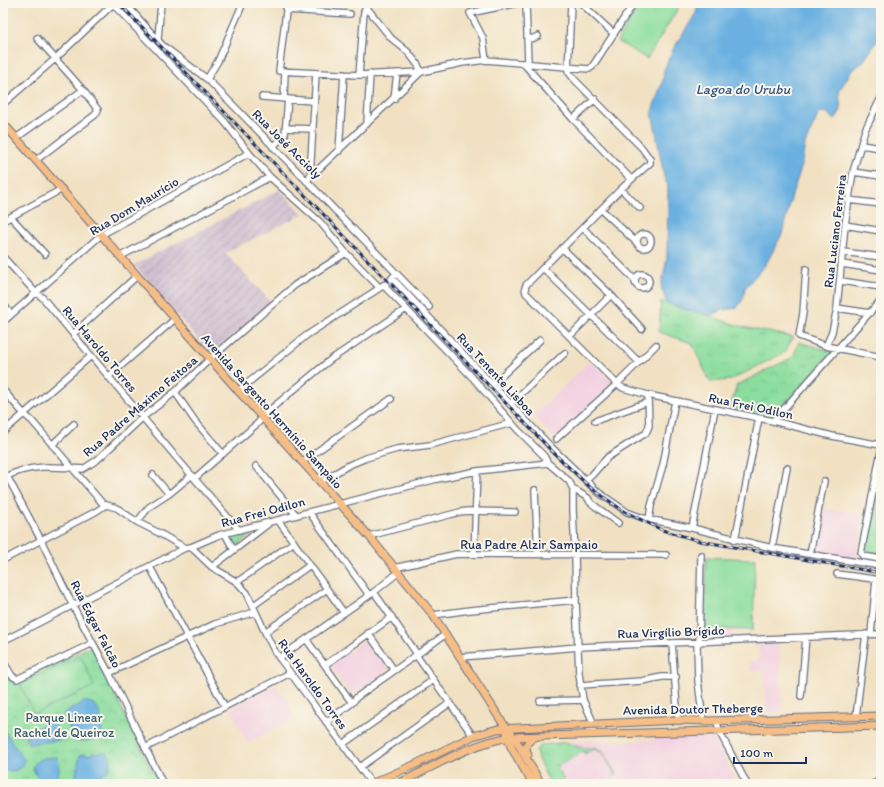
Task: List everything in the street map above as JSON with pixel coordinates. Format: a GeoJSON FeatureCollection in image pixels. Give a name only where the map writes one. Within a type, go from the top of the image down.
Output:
{"type":"FeatureCollection","features":[{"type":"Feature","properties":{"kind":"main road","name":"Avenida Sargento Hermínio Sampaio"},"geometry":{"type":"LineString","coordinates":[[3,122],[121,256],[174,319],[369,536],[397,570],[433,615],[446,634],[539,781]]}},
{"type":"Feature","properties":{"kind":"main road","name":"Avenida Doutor Theberge"},"geometry":{"type":"LineString","coordinates":[[372,784],[473,736],[506,728],[678,720],[717,721],[881,716]]}},
{"type":"Feature","properties":{"kind":"main road"},"geometry":{"type":"LineString","coordinates":[[858,717],[860,727]]}},
{"type":"Feature","properties":{"kind":"main road"},"geometry":{"type":"LineString","coordinates":[[646,722],[644,727],[647,732]]}},
{"type":"Feature","properties":{"kind":"main road","name":"Avenida Doutor Theberge"},"geometry":{"type":"LineString","coordinates":[[397,784],[466,751],[487,743],[511,737],[881,726]]}},
{"type":"Feature","properties":{"kind":"main road"},"geometry":{"type":"LineString","coordinates":[[536,736],[526,744],[526,747],[539,781]]}},
{"type":"Feature","properties":{"kind":"main road","name":"Avenida Sargento Hermínio Sampaio"},"geometry":{"type":"LineString","coordinates":[[511,737],[511,747],[533,784]]}},
{"type":"Feature","properties":{"kind":"street"},"geometry":{"type":"LineString","coordinates":[[3,104],[55,58],[112,3],[225,122],[270,177],[320,222],[346,252],[406,309],[472,377],[512,423],[544,456],[548,463],[569,481],[573,488],[588,498],[590,502],[618,523]]}},
{"type":"Feature","properties":{"kind":"street","name":"Rua José Accioly"},"geometry":{"type":"LineString","coordinates":[[125,3],[162,44],[207,79],[273,147],[309,179],[428,307]]}},
{"type":"Feature","properties":{"kind":"street"},"geometry":{"type":"LineString","coordinates":[[158,39],[161,3]]}},
{"type":"Feature","properties":{"kind":"street"},"geometry":{"type":"LineString","coordinates":[[207,79],[218,62],[243,3]]}},
{"type":"Feature","properties":{"kind":"street"},"geometry":{"type":"LineString","coordinates":[[273,147],[285,134],[286,128],[286,99],[282,71],[287,3]]}},
{"type":"Feature","properties":{"kind":"street"},"geometry":{"type":"LineString","coordinates":[[486,60],[483,38],[470,13],[519,3]]}},
{"type":"Feature","properties":{"kind":"street"},"geometry":{"type":"LineString","coordinates":[[526,3],[528,39],[526,64],[573,119],[631,179]]}},
{"type":"Feature","properties":{"kind":"street"},"geometry":{"type":"LineString","coordinates":[[568,67],[571,3]]}},
{"type":"Feature","properties":{"kind":"street"},"geometry":{"type":"LineString","coordinates":[[581,3],[614,34]]}},
{"type":"Feature","properties":{"kind":"street"},"geometry":{"type":"LineString","coordinates":[[282,71],[359,75],[421,72],[462,63],[486,60],[589,69],[592,67],[632,5],[626,3]]}},
{"type":"Feature","properties":{"kind":"street"},"geometry":{"type":"LineString","coordinates":[[364,5],[392,38],[408,52],[418,65],[421,72]]}},
{"type":"Feature","properties":{"kind":"street"},"geometry":{"type":"LineString","coordinates":[[359,75],[364,5]]}},
{"type":"Feature","properties":{"kind":"street"},"geometry":{"type":"LineString","coordinates":[[287,10],[350,14]]}},
{"type":"Feature","properties":{"kind":"street"},"geometry":{"type":"LineString","coordinates":[[528,39],[538,36]]}},
{"type":"Feature","properties":{"kind":"street"},"geometry":{"type":"LineString","coordinates":[[36,160],[95,115],[98,110],[83,90],[37,38]]}},
{"type":"Feature","properties":{"kind":"street","name":"Rua Frei Odilon"},"geometry":{"type":"LineString","coordinates":[[568,67],[568,71],[574,79],[642,148],[650,159],[650,163],[621,188],[542,268],[526,285],[526,293],[617,384],[623,388],[675,401],[773,421],[832,436],[881,445]]}},
{"type":"Feature","properties":{"kind":"street"},"geometry":{"type":"LineString","coordinates":[[309,179],[421,72]]}},
{"type":"Feature","properties":{"kind":"street"},"geometry":{"type":"LineString","coordinates":[[309,179],[316,73]]}},
{"type":"Feature","properties":{"kind":"street"},"geometry":{"type":"LineString","coordinates":[[394,99],[397,73]]}},
{"type":"Feature","properties":{"kind":"street"},"geometry":{"type":"LineString","coordinates":[[339,151],[344,74]]}},
{"type":"Feature","properties":{"kind":"street"},"geometry":{"type":"LineString","coordinates":[[367,124],[370,74]]}},
{"type":"Feature","properties":{"kind":"street"},"geometry":{"type":"LineString","coordinates":[[16,138],[83,90]]}},
{"type":"Feature","properties":{"kind":"street"},"geometry":{"type":"LineString","coordinates":[[262,97],[314,101]]}},
{"type":"Feature","properties":{"kind":"street","name":"Rua Luciano Ferreira"},"geometry":{"type":"LineString","coordinates":[[826,346],[832,332],[837,308],[845,225],[853,172],[865,130],[880,104],[881,98]]}},
{"type":"Feature","properties":{"kind":"street"},"geometry":{"type":"LineString","coordinates":[[573,119],[595,99]]}},
{"type":"Feature","properties":{"kind":"street"},"geometry":{"type":"LineString","coordinates":[[286,128],[312,129]]}},
{"type":"Feature","properties":{"kind":"street"},"geometry":{"type":"LineString","coordinates":[[861,144],[881,148]]}},
{"type":"Feature","properties":{"kind":"street","name":"Rua Dom Maurício"},"geometry":{"type":"LineString","coordinates":[[3,322],[101,235],[249,153]]}},
{"type":"Feature","properties":{"kind":"street"},"geometry":{"type":"LineString","coordinates":[[853,172],[881,176]]}},
{"type":"Feature","properties":{"kind":"street"},"geometry":{"type":"LineString","coordinates":[[121,256],[270,177]]}},
{"type":"Feature","properties":{"kind":"street"},"geometry":{"type":"LineString","coordinates":[[621,188],[640,208]]}},
{"type":"Feature","properties":{"kind":"street"},"geometry":{"type":"LineString","coordinates":[[3,221],[62,189]]}},
{"type":"Feature","properties":{"kind":"street"},"geometry":{"type":"LineString","coordinates":[[848,200],[881,204]]}},
{"type":"Feature","properties":{"kind":"street"},"geometry":{"type":"LineString","coordinates":[[601,209],[636,242]]}},
{"type":"Feature","properties":{"kind":"street"},"geometry":{"type":"LineString","coordinates":[[11,217],[45,254]]}},
{"type":"Feature","properties":{"kind":"street"},"geometry":{"type":"LineString","coordinates":[[845,225],[881,231]]}},
{"type":"Feature","properties":{"kind":"street"},"geometry":{"type":"LineString","coordinates":[[583,228],[635,280]]}},
{"type":"Feature","properties":{"kind":"street"},"geometry":{"type":"LineString","coordinates":[[562,248],[611,295],[642,329]]}},
{"type":"Feature","properties":{"kind":"street","name":"Rua Padre Máximo Feitosa"},"geometry":{"type":"LineString","coordinates":[[5,477],[40,466],[83,469],[88,467],[143,417],[174,392],[295,285],[346,252]]}},
{"type":"Feature","properties":{"kind":"street"},"geometry":{"type":"LineString","coordinates":[[843,252],[881,256]]}},
{"type":"Feature","properties":{"kind":"street","name":"Rua Haroldo Torres"},"geometry":{"type":"LineString","coordinates":[[3,256],[36,293],[42,297],[74,334],[108,377],[239,530]]}},
{"type":"Feature","properties":{"kind":"street"},"geometry":{"type":"LineString","coordinates":[[842,264],[881,270]]}},
{"type":"Feature","properties":{"kind":"street"},"geometry":{"type":"LineString","coordinates":[[542,268],[639,362]]}},
{"type":"Feature","properties":{"kind":"street"},"geometry":{"type":"LineString","coordinates":[[806,269],[803,313],[799,336],[826,346],[881,356]]}},
{"type":"Feature","properties":{"kind":"street"},"geometry":{"type":"LineString","coordinates":[[238,391],[307,335],[389,282],[397,274]]}},
{"type":"Feature","properties":{"kind":"street"},"geometry":{"type":"LineString","coordinates":[[74,334],[137,276]]}},
{"type":"Feature","properties":{"kind":"street","name":"Rua Tenente Lisboa"},"geometry":{"type":"LineString","coordinates":[[392,278],[550,446],[588,480],[598,492],[627,512],[649,520]]}},
{"type":"Feature","properties":{"kind":"street"},"geometry":{"type":"LineString","coordinates":[[840,281],[881,287]]}},
{"type":"Feature","properties":{"kind":"street"},"geometry":{"type":"LineString","coordinates":[[570,336],[611,295]]}},
{"type":"Feature","properties":{"kind":"street"},"geometry":{"type":"LineString","coordinates":[[773,421],[881,300]]}},
{"type":"Feature","properties":{"kind":"street"},"geometry":{"type":"LineString","coordinates":[[3,304],[11,314]]}},
{"type":"Feature","properties":{"kind":"street"},"geometry":{"type":"LineString","coordinates":[[837,308],[870,313]]}},
{"type":"Feature","properties":{"kind":"street"},"geometry":{"type":"LineString","coordinates":[[137,522],[149,508],[223,454],[262,418],[334,357],[406,309]]}},
{"type":"Feature","properties":{"kind":"street"},"geometry":{"type":"LineString","coordinates":[[108,377],[174,319]]}},
{"type":"Feature","properties":{"kind":"street"},"geometry":{"type":"LineString","coordinates":[[492,385],[540,340]]}},
{"type":"Feature","properties":{"kind":"street"},"geometry":{"type":"LineString","coordinates":[[556,440],[617,384],[656,345]]}},
{"type":"Feature","properties":{"kind":"street"},"geometry":{"type":"LineString","coordinates":[[510,404],[566,352]]}},
{"type":"Feature","properties":{"kind":"street"},"geometry":{"type":"LineString","coordinates":[[3,432],[91,356]]}},
{"type":"Feature","properties":{"kind":"street"},"geometry":{"type":"LineString","coordinates":[[3,390],[32,421],[101,502],[117,508],[137,522],[185,548]]}},
{"type":"Feature","properties":{"kind":"street"},"geometry":{"type":"LineString","coordinates":[[174,392],[195,421],[223,454]]}},
{"type":"Feature","properties":{"kind":"street"},"geometry":{"type":"LineString","coordinates":[[588,480],[608,458],[646,433],[650,426],[648,395]]}},
{"type":"Feature","properties":{"kind":"street"},"geometry":{"type":"LineString","coordinates":[[302,462],[391,398]]}},
{"type":"Feature","properties":{"kind":"street"},"geometry":{"type":"LineString","coordinates":[[675,401],[663,465],[651,506],[649,520],[692,528],[735,540],[772,548],[880,566],[881,559],[863,556],[861,553],[881,451]]}},
{"type":"Feature","properties":{"kind":"street"},"geometry":{"type":"LineString","coordinates":[[595,421],[648,402]]}},
{"type":"Feature","properties":{"kind":"street"},"geometry":{"type":"LineString","coordinates":[[692,528],[714,409]]}},
{"type":"Feature","properties":{"kind":"street"},"geometry":{"type":"LineString","coordinates":[[735,540],[759,418]]}},
{"type":"Feature","properties":{"kind":"street"},"geometry":{"type":"LineString","coordinates":[[320,482],[349,465],[366,458],[395,450],[430,446],[512,423]]}},
{"type":"Feature","properties":{"kind":"street"},"geometry":{"type":"LineString","coordinates":[[52,445],[74,424]]}},
{"type":"Feature","properties":{"kind":"street","name":"Rua Frei Odilon"},"geometry":{"type":"LineString","coordinates":[[3,641],[185,548],[225,534],[437,479],[477,471],[548,463]]}},
{"type":"Feature","properties":{"kind":"street"},"geometry":{"type":"LineString","coordinates":[[256,466],[296,515]]}},
{"type":"Feature","properties":{"kind":"street"},"geometry":{"type":"LineString","coordinates":[[772,548],[787,468]]}},
{"type":"Feature","properties":{"kind":"street"},"geometry":{"type":"LineString","coordinates":[[474,554],[477,471]]}},
{"type":"Feature","properties":{"kind":"street"},"geometry":{"type":"LineString","coordinates":[[153,475],[169,494]]}},
{"type":"Feature","properties":{"kind":"street","name":"Rua Edgar Falcão"},"geometry":{"type":"LineString","coordinates":[[5,477],[41,540],[73,606],[109,673],[163,784]]}},
{"type":"Feature","properties":{"kind":"street"},"geometry":{"type":"LineString","coordinates":[[810,554],[824,481]]}},
{"type":"Feature","properties":{"kind":"street"},"geometry":{"type":"LineString","coordinates":[[573,488],[580,685],[583,700],[594,724]]}},
{"type":"Feature","properties":{"kind":"street"},"geometry":{"type":"LineString","coordinates":[[535,490],[538,554]]}},
{"type":"Feature","properties":{"kind":"street"},"geometry":{"type":"LineString","coordinates":[[3,560],[96,512],[106,505]]}},
{"type":"Feature","properties":{"kind":"street"},"geometry":{"type":"LineString","coordinates":[[309,512],[371,594],[392,617],[433,680],[473,736]]}},
{"type":"Feature","properties":{"kind":"street"},"geometry":{"type":"LineString","coordinates":[[369,536],[460,512],[515,512]]}},
{"type":"Feature","properties":{"kind":"street"},"geometry":{"type":"LineString","coordinates":[[278,520],[344,613]]}},
{"type":"Feature","properties":{"kind":"street"},"geometry":{"type":"LineString","coordinates":[[212,567],[272,522]]}},
{"type":"Feature","properties":{"kind":"street"},"geometry":{"type":"LineString","coordinates":[[225,534],[234,550]]}},
{"type":"Feature","properties":{"kind":"street"},"geometry":{"type":"LineString","coordinates":[[237,582],[294,542]]}},
{"type":"Feature","properties":{"kind":"street","name":"Rua Haroldo Torres"},"geometry":{"type":"LineString","coordinates":[[191,547],[212,567],[237,582],[247,592],[254,605],[255,612],[279,658],[372,784]]}},
{"type":"Feature","properties":{"kind":"street","name":"Rua Padre Alzir Sampaio"},"geometry":{"type":"LineString","coordinates":[[397,570],[457,554],[666,555]]}},
{"type":"Feature","properties":{"kind":"street"},"geometry":{"type":"LineString","coordinates":[[701,555],[698,681],[703,721]]}},
{"type":"Feature","properties":{"kind":"street"},"geometry":{"type":"LineString","coordinates":[[254,605],[310,565]]}},
{"type":"Feature","properties":{"kind":"street"},"geometry":{"type":"LineString","coordinates":[[150,567],[225,707]]}},
{"type":"Feature","properties":{"kind":"street"},"geometry":{"type":"LineString","coordinates":[[279,658],[371,594],[397,570]]}},
{"type":"Feature","properties":{"kind":"street"},"geometry":{"type":"LineString","coordinates":[[837,574],[879,580],[868,634],[858,717]]}},
{"type":"Feature","properties":{"kind":"street"},"geometry":{"type":"LineString","coordinates":[[265,632],[327,589]]}},
{"type":"Feature","properties":{"kind":"street"},"geometry":{"type":"LineString","coordinates":[[433,615],[576,600]]}},
{"type":"Feature","properties":{"kind":"street"},"geometry":{"type":"LineString","coordinates":[[109,673],[226,620],[255,612]]}},
{"type":"Feature","properties":{"kind":"street"},"geometry":{"type":"LineString","coordinates":[[325,664],[392,617]]}},
{"type":"Feature","properties":{"kind":"street"},"geometry":{"type":"LineString","coordinates":[[368,633],[394,670]]}},
{"type":"Feature","properties":{"kind":"street"},"geometry":{"type":"LineString","coordinates":[[326,722],[352,703],[357,697],[446,634]]}},
{"type":"Feature","properties":{"kind":"street","name":"Rua Virgílio Brígido"},"geometry":{"type":"LineString","coordinates":[[461,657],[578,647],[881,634]]}},
{"type":"Feature","properties":{"kind":"street"},"geometry":{"type":"LineString","coordinates":[[801,696],[806,637]]}},
{"type":"Feature","properties":{"kind":"street"},"geometry":{"type":"LineString","coordinates":[[306,639],[352,703]]}},
{"type":"Feature","properties":{"kind":"street"},"geometry":{"type":"LineString","coordinates":[[3,661],[12,676],[17,679],[93,643]]}},
{"type":"Feature","properties":{"kind":"street"},"geometry":{"type":"LineString","coordinates":[[672,644],[676,677],[678,720]]}},
{"type":"Feature","properties":{"kind":"street"},"geometry":{"type":"LineString","coordinates":[[145,748],[290,673]]}},
{"type":"Feature","properties":{"kind":"street"},"geometry":{"type":"LineString","coordinates":[[580,685],[676,677]]}},
{"type":"Feature","properties":{"kind":"street"},"geometry":{"type":"LineString","coordinates":[[343,744],[433,680]]}},
{"type":"Feature","properties":{"kind":"street"},"geometry":{"type":"LineString","coordinates":[[540,701],[583,700]]}},
{"type":"Feature","properties":{"kind":"street"},"geometry":{"type":"LineString","coordinates":[[360,767],[450,703]]}},
{"type":"Feature","properties":{"kind":"street"},"geometry":{"type":"LineString","coordinates":[[717,721],[719,731],[747,784]]}},
{"type":"Feature","properties":{"kind":"street"},"geometry":{"type":"LineString","coordinates":[[873,784],[881,780]]}},
{"type":"Feature","properties":{"kind":"shaded area"},"geometry":{"type":"Polygon","coordinates":[[[279,190],[303,214],[225,253],[271,302],[214,353],[209,352],[134,265],[279,190]]]}},
{"type":"Feature","properties":{"kind":"shaded area"},"geometry":{"type":"Polygon","coordinates":[[[591,360],[612,382],[611,385],[556,439],[533,416],[591,360]]]}},
{"type":"Feature","properties":{"kind":"shaded area"},"geometry":{"type":"Polygon","coordinates":[[[821,508],[864,514],[856,557],[854,559],[812,551],[821,508]]]}},
{"type":"Feature","properties":{"kind":"shaded area"},"geometry":{"type":"Polygon","coordinates":[[[705,629],[733,630],[733,637],[705,638],[705,629]]]}},
{"type":"Feature","properties":{"kind":"shaded area"},"geometry":{"type":"Polygon","coordinates":[[[368,638],[389,668],[354,694],[350,693],[330,666],[368,638]]]}},
{"type":"Feature","properties":{"kind":"shaded area"},"geometry":{"type":"Polygon","coordinates":[[[758,643],[779,643],[782,712],[767,712],[764,671],[750,671],[749,662],[760,660],[758,643]]]}},
{"type":"Feature","properties":{"kind":"shaded area"},"geometry":{"type":"Polygon","coordinates":[[[276,685],[290,704],[287,706],[296,717],[247,743],[231,709],[276,685]]]}},
{"type":"Feature","properties":{"kind":"shaded area"},"geometry":{"type":"Polygon","coordinates":[[[713,736],[738,784],[550,784],[536,755],[536,750],[541,745],[566,742],[604,740],[613,742],[658,738],[713,736]]]}},
{"type":"Feature","properties":{"kind":"green space"},"geometry":{"type":"Polygon","coordinates":[[[641,3],[677,3],[680,5],[647,59],[617,41],[641,3]]]}},
{"type":"Feature","properties":{"kind":"green space"},"geometry":{"type":"Polygon","coordinates":[[[661,301],[743,327],[793,337],[785,352],[731,380],[710,382],[692,343],[659,332],[661,301]]]}},
{"type":"Feature","properties":{"kind":"green space"},"geometry":{"type":"Polygon","coordinates":[[[799,342],[833,352],[776,414],[772,417],[730,408],[737,385],[793,357],[799,342]]]}},
{"type":"Feature","properties":{"kind":"green space"},"geometry":{"type":"Polygon","coordinates":[[[881,468],[881,542],[879,552],[877,554],[868,553],[866,550],[881,468]]]}},
{"type":"Feature","properties":{"kind":"green space"},"geometry":{"type":"Polygon","coordinates":[[[263,526],[235,547],[227,535],[244,533],[263,526]]]}},
{"type":"Feature","properties":{"kind":"green space"},"geometry":{"type":"Polygon","coordinates":[[[706,557],[755,559],[753,630],[705,629],[706,557]]]}},
{"type":"Feature","properties":{"kind":"green space","name":"Parque Linear Rachel de Queiroz"},"geometry":{"type":"Polygon","coordinates":[[[91,646],[159,784],[3,784],[3,664],[19,681],[91,646]]]}},
{"type":"Feature","properties":{"kind":"green space"},"geometry":{"type":"Polygon","coordinates":[[[81,656],[94,686],[34,714],[20,684],[81,656]]]}},
{"type":"Feature","properties":{"kind":"green space"},"geometry":{"type":"Polygon","coordinates":[[[566,742],[578,747],[601,749],[616,774],[615,776],[613,776],[615,774],[602,751],[599,752],[593,749],[585,754],[584,751],[557,767],[564,780],[561,782],[563,784],[550,784],[538,759],[536,750],[541,745],[566,742]]]}},
{"type":"Feature","properties":{"kind":"water","name":"Lagoa do Urubu"},"geometry":{"type":"Polygon","coordinates":[[[698,3],[881,3],[881,35],[863,62],[852,70],[839,91],[841,110],[835,120],[826,112],[819,113],[805,144],[801,168],[782,234],[766,264],[745,288],[743,299],[737,308],[722,310],[713,315],[693,312],[667,303],[661,287],[667,258],[668,186],[664,177],[652,111],[663,80],[664,70],[672,51],[696,13],[698,3]]]}},
{"type":"Feature","properties":{"kind":"water"},"geometry":{"type":"Polygon","coordinates":[[[84,702],[90,702],[97,708],[101,718],[102,737],[100,739],[78,741],[74,739],[64,713],[84,702]]]}},
{"type":"Feature","properties":{"kind":"water"},"geometry":{"type":"Polygon","coordinates":[[[50,721],[54,722],[61,738],[60,740],[29,744],[25,736],[50,721]]]}},
{"type":"Feature","properties":{"kind":"water"},"geometry":{"type":"Polygon","coordinates":[[[3,731],[24,760],[23,766],[14,771],[6,771],[3,767],[3,731]]]}},
{"type":"Feature","properties":{"kind":"water"},"geometry":{"type":"Polygon","coordinates":[[[105,752],[108,754],[111,762],[109,770],[91,779],[77,778],[76,774],[80,755],[105,752]]]}},
{"type":"Feature","properties":{"kind":"water"},"geometry":{"type":"Polygon","coordinates":[[[57,757],[59,766],[56,779],[50,784],[42,784],[33,767],[35,763],[40,759],[57,757]]]}},
{"type":"Feature","properties":{"kind":"railway"},"geometry":{"type":"LineString","coordinates":[[119,3],[557,456],[590,487],[622,510],[662,530],[700,541],[881,573]]}}]}
